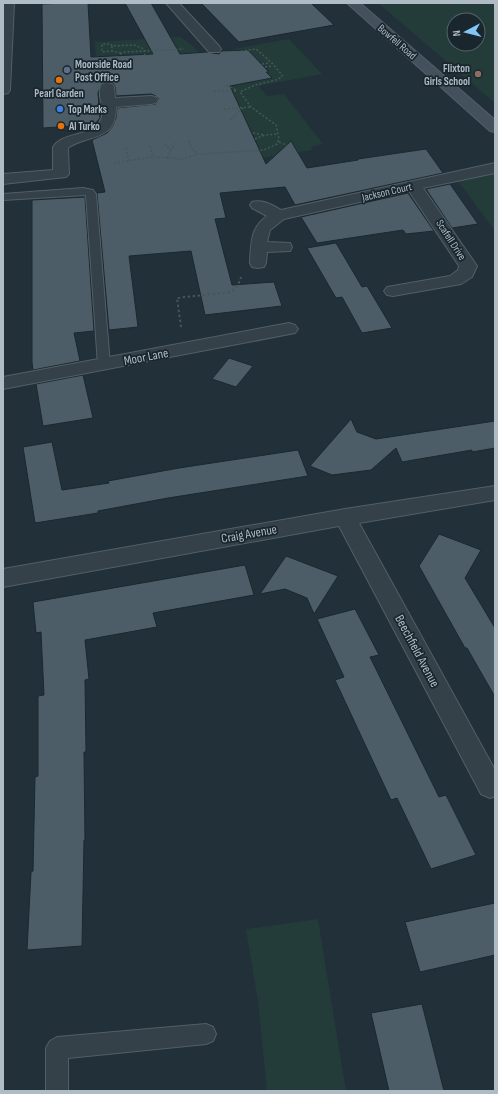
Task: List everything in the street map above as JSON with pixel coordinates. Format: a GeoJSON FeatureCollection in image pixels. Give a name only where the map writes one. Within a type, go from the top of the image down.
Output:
{"type":"FeatureCollection","features":[{"type":"Feature","properties":{"kind":"main road","name":"Bowfell Road"},"geometry":{"type":"LineString","coordinates":[[353,3],[495,128]]}},
{"type":"Feature","properties":{"kind":"street"},"geometry":{"type":"LineString","coordinates":[[3,90],[8,3]]}},
{"type":"Feature","properties":{"kind":"street"},"geometry":{"type":"LineString","coordinates":[[172,3],[214,49]]}},
{"type":"Feature","properties":{"kind":"street"},"geometry":{"type":"LineString","coordinates":[[3,180],[61,174],[60,147],[65,142],[92,134],[108,123],[107,87]]}},
{"type":"Feature","properties":{"kind":"street"},"geometry":{"type":"LineString","coordinates":[[108,103],[151,100]]}},
{"type":"Feature","properties":{"kind":"street","name":"Jackson Court"},"geometry":{"type":"LineString","coordinates":[[258,257],[259,233],[267,222],[279,215],[495,168]]}},
{"type":"Feature","properties":{"kind":"street","name":"Scafell Drive"},"geometry":{"type":"LineString","coordinates":[[393,291],[455,280],[466,273],[468,266],[434,213],[413,186]]}},
{"type":"Feature","properties":{"kind":"street"},"geometry":{"type":"LineString","coordinates":[[258,205],[279,215]]}},
{"type":"Feature","properties":{"kind":"street"},"geometry":{"type":"LineString","coordinates":[[258,257],[284,247]]}},
{"type":"Feature","properties":{"kind":"street","name":"Moor Lane"},"geometry":{"type":"LineString","coordinates":[[3,383],[289,329]]}},
{"type":"Feature","properties":{"kind":"street","name":"Craig Avenue"},"geometry":{"type":"LineString","coordinates":[[3,578],[345,517],[495,493]]}},
{"type":"Feature","properties":{"kind":"street","name":"Beechfield Avenue"},"geometry":{"type":"LineString","coordinates":[[345,517],[490,786]]}},
{"type":"Feature","properties":{"kind":"lane"},"geometry":{"type":"LineString","coordinates":[[3,197],[83,191],[92,194],[104,365]]}},
{"type":"Feature","properties":{"kind":"lane"},"geometry":{"type":"LineString","coordinates":[[57,1091],[57,1048],[206,1034]]}},
{"type":"Feature","properties":{"kind":"path"},"geometry":{"type":"LineString","coordinates":[[145,57],[144,51],[143,48],[134,45],[112,46],[111,44],[102,44],[102,52],[112,51],[121,53],[144,51],[178,49],[190,49]]}},
{"type":"Feature","properties":{"kind":"path"},"geometry":{"type":"LineString","coordinates":[[112,46],[112,51]]}},
{"type":"Feature","properties":{"kind":"path"},"geometry":{"type":"LineString","coordinates":[[178,49],[179,54]]}},
{"type":"Feature","properties":{"kind":"path"},"geometry":{"type":"LineString","coordinates":[[227,85],[240,92],[247,91],[257,84],[281,78],[282,75],[256,49],[233,52]]}},
{"type":"Feature","properties":{"kind":"path"},"geometry":{"type":"LineString","coordinates":[[166,50],[167,54]]}},
{"type":"Feature","properties":{"kind":"path"},"geometry":{"type":"LineString","coordinates":[[120,58],[121,53]]}},
{"type":"Feature","properties":{"kind":"path"},"geometry":{"type":"LineString","coordinates":[[262,64],[271,63]]}},
{"type":"Feature","properties":{"kind":"path"},"geometry":{"type":"LineString","coordinates":[[265,67],[274,66]]}},
{"type":"Feature","properties":{"kind":"path"},"geometry":{"type":"LineString","coordinates":[[214,91],[237,91]]}},
{"type":"Feature","properties":{"kind":"path"},"geometry":{"type":"LineString","coordinates":[[240,92],[252,107],[276,125],[279,142]]}},
{"type":"Feature","properties":{"kind":"path"},"geometry":{"type":"LineString","coordinates":[[224,109],[252,107]]}},
{"type":"Feature","properties":{"kind":"path"},"geometry":{"type":"LineString","coordinates":[[230,120],[243,108]]}},
{"type":"Feature","properties":{"kind":"path"},"geometry":{"type":"LineString","coordinates":[[253,133],[264,135]]}},
{"type":"Feature","properties":{"kind":"path"},"geometry":{"type":"LineString","coordinates":[[255,138],[264,135],[278,134]]}},
{"type":"Feature","properties":{"kind":"path"},"geometry":{"type":"LineString","coordinates":[[189,141],[192,149],[198,154]]}},
{"type":"Feature","properties":{"kind":"path"},"geometry":{"type":"LineString","coordinates":[[279,142],[288,146]]}},
{"type":"Feature","properties":{"kind":"path"},"geometry":{"type":"LineString","coordinates":[[114,162],[153,157],[183,159],[198,154],[264,150],[274,147],[279,142]]}},
{"type":"Feature","properties":{"kind":"path"},"geometry":{"type":"LineString","coordinates":[[167,158],[175,143]]}},
{"type":"Feature","properties":{"kind":"path"},"geometry":{"type":"LineString","coordinates":[[165,144],[171,150]]}},
{"type":"Feature","properties":{"kind":"path"},"geometry":{"type":"LineString","coordinates":[[150,146],[153,157]]}},
{"type":"Feature","properties":{"kind":"path"},"geometry":{"type":"LineString","coordinates":[[126,148],[129,161]]}},
{"type":"Feature","properties":{"kind":"path"},"geometry":{"type":"LineString","coordinates":[[184,349],[177,298],[231,292],[238,285],[246,263],[258,257]]}},
{"type":"Feature","properties":{"kind":"green space","name":"Flixton Girls School"},"geometry":{"type":"Polygon","coordinates":[[[378,3],[495,3],[495,103],[378,3]]]}},
{"type":"Feature","properties":{"kind":"green space"},"geometry":{"type":"Polygon","coordinates":[[[180,37],[192,45],[201,55],[289,39],[322,74],[259,86],[267,96],[284,94],[323,144],[311,147],[312,150],[242,161],[253,143],[257,143],[250,127],[246,127],[212,87],[271,78],[266,72],[269,71],[257,59],[197,65],[191,53],[96,57],[95,42],[180,37]]]}},
{"type":"Feature","properties":{"kind":"green space"},"geometry":{"type":"Polygon","coordinates":[[[495,174],[495,231],[458,181],[495,174]]]}},
{"type":"Feature","properties":{"kind":"green space"},"geometry":{"type":"Polygon","coordinates":[[[318,919],[346,1091],[267,1091],[258,1001],[246,929],[318,919]]]}},
{"type":"Feature","properties":{"kind":"building"},"geometry":{"type":"Polygon","coordinates":[[[88,3],[91,57],[153,54],[125,3],[151,3],[180,54],[207,52],[219,54],[221,51],[248,50],[269,72],[266,72],[272,78],[230,86],[266,164],[291,141],[307,168],[426,149],[443,173],[295,205],[285,187],[220,193],[226,218],[215,219],[232,285],[274,282],[282,306],[205,315],[191,251],[129,256],[138,327],[109,330],[97,193],[105,192],[92,140],[107,133],[112,127],[116,118],[117,108],[156,104],[159,99],[151,94],[116,96],[113,83],[102,83],[98,93],[100,118],[93,126],[89,128],[89,125],[43,128],[42,4],[88,3]]]}},
{"type":"Feature","properties":{"kind":"building"},"geometry":{"type":"Polygon","coordinates":[[[201,3],[311,3],[334,25],[239,42],[201,3]]]}},
{"type":"Feature","properties":{"kind":"building"},"geometry":{"type":"Polygon","coordinates":[[[450,184],[478,224],[452,228],[426,189],[450,184]]]}},
{"type":"Feature","properties":{"kind":"building"},"geometry":{"type":"Polygon","coordinates":[[[408,193],[434,231],[406,234],[403,230],[317,243],[301,217],[408,193]]]}},
{"type":"Feature","properties":{"kind":"building"},"geometry":{"type":"Polygon","coordinates":[[[85,197],[94,331],[74,333],[80,361],[33,370],[32,200],[85,197]]]}},
{"type":"Feature","properties":{"kind":"building"},"geometry":{"type":"Polygon","coordinates":[[[336,243],[362,287],[367,286],[392,328],[362,333],[342,297],[336,298],[307,248],[336,243]]]}},
{"type":"Feature","properties":{"kind":"building"},"geometry":{"type":"Polygon","coordinates":[[[229,358],[253,366],[236,387],[212,379],[229,358]]]}},
{"type":"Feature","properties":{"kind":"building"},"geometry":{"type":"Polygon","coordinates":[[[83,375],[93,418],[43,426],[36,384],[83,375]]]}},
{"type":"Feature","properties":{"kind":"building"},"geometry":{"type":"Polygon","coordinates":[[[351,419],[357,432],[376,439],[495,421],[495,448],[472,452],[472,450],[402,462],[396,448],[371,470],[332,475],[310,466],[351,419]]]}},
{"type":"Feature","properties":{"kind":"building"},"geometry":{"type":"Polygon","coordinates":[[[52,442],[62,490],[109,483],[108,481],[179,468],[298,450],[308,476],[168,498],[98,511],[98,513],[35,523],[23,447],[52,442]]]}},
{"type":"Feature","properties":{"kind":"building"},"geometry":{"type":"Polygon","coordinates":[[[439,534],[481,550],[465,578],[495,628],[495,697],[467,648],[465,648],[419,566],[439,534]]]}},
{"type":"Feature","properties":{"kind":"building"},"geometry":{"type":"Polygon","coordinates":[[[286,556],[338,576],[314,614],[307,598],[285,589],[260,594],[286,556]]]}},
{"type":"Feature","properties":{"kind":"building"},"geometry":{"type":"Polygon","coordinates":[[[245,565],[254,595],[153,613],[157,627],[85,640],[89,679],[85,680],[86,752],[84,752],[85,840],[82,946],[27,950],[31,872],[33,871],[35,777],[38,776],[38,696],[44,695],[41,632],[36,633],[33,602],[245,565]]]}},
{"type":"Feature","properties":{"kind":"building"},"geometry":{"type":"Polygon","coordinates":[[[355,609],[379,655],[370,657],[439,797],[446,795],[476,855],[431,869],[397,798],[391,800],[335,680],[344,677],[317,619],[355,609]]]}},
{"type":"Feature","properties":{"kind":"building"},"geometry":{"type":"Polygon","coordinates":[[[495,903],[495,955],[420,972],[405,922],[495,903]]]}},
{"type":"Feature","properties":{"kind":"building"},"geometry":{"type":"Polygon","coordinates":[[[422,1004],[444,1091],[389,1091],[371,1013],[422,1004]]]}},
{"type":"Feature","properties":{"kind":"place","name":"Moorside Road Post Office"},"geometry":{"type":"Point","coordinates":[67,70]}},
{"type":"Feature","properties":{"kind":"place","name":"Flixton Girls School"},"geometry":{"type":"Point","coordinates":[478,74]}},
{"type":"Feature","properties":{"kind":"place","name":"Pearl Garden"},"geometry":{"type":"Point","coordinates":[59,80]}},
{"type":"Feature","properties":{"kind":"place","name":"Top Marks"},"geometry":{"type":"Point","coordinates":[60,109]}},
{"type":"Feature","properties":{"kind":"place","name":"Al Turko"},"geometry":{"type":"Point","coordinates":[61,126]}}]}
